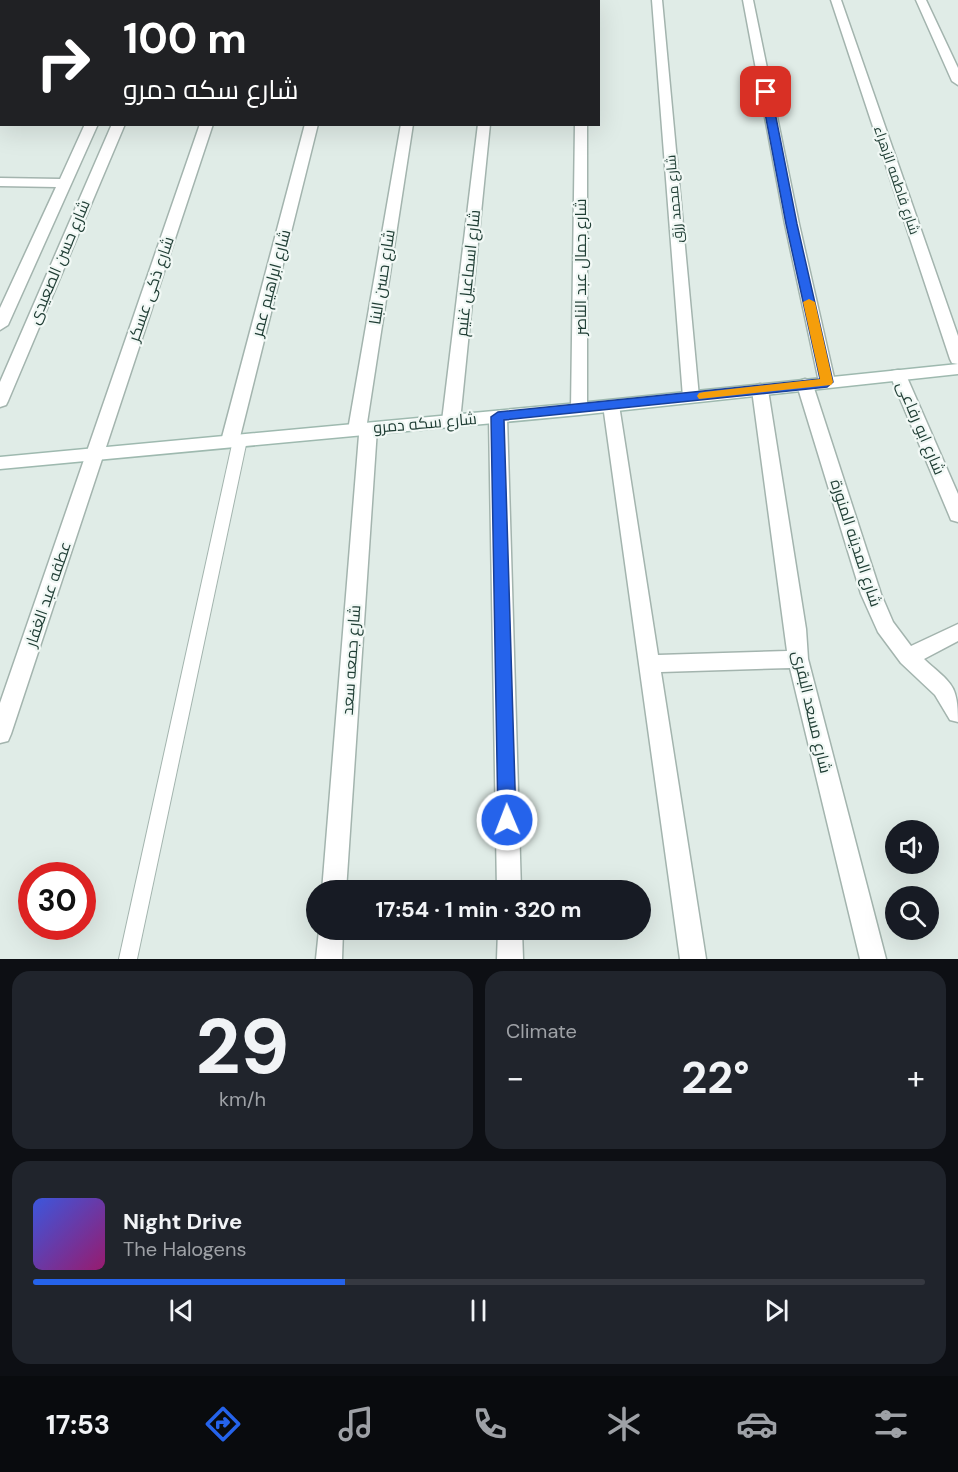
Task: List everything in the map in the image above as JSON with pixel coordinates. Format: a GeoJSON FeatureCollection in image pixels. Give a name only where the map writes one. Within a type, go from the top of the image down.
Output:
{"type":"FeatureCollection","features":[{"type":"Feature","properties":{"kind":"street","name":"شارع محمد رزق"},"geometry":{"type":"LineString","coordinates":[[657,0],[692,397]]}},
{"type":"Feature","properties":{"kind":"street"},"geometry":{"type":"LineString","coordinates":[[748,0],[792,224],[827,382]]}},
{"type":"Feature","properties":{"kind":"street","name":"شارع فاطمه الزهراء"},"geometry":{"type":"LineString","coordinates":[[836,0],[958,359]]}},
{"type":"Feature","properties":{"kind":"street"},"geometry":{"type":"LineString","coordinates":[[921,0],[958,81]]}},
{"type":"Feature","properties":{"kind":"street","name":"شارع حسن الصعيدى"},"geometry":{"type":"LineString","coordinates":[[0,326],[91,126]]}},
{"type":"Feature","properties":{"kind":"street","name":"شارع حسن الصعيدى"},"geometry":{"type":"LineString","coordinates":[[0,401],[118,126]]}},
{"type":"Feature","properties":{"kind":"street","name":"شارع ذكى عسكر"},"geometry":{"type":"LineString","coordinates":[[96,454],[206,126]]}},
{"type":"Feature","properties":{"kind":"street","name":"شارع ابراهيم عمر"},"geometry":{"type":"LineString","coordinates":[[235,441],[312,126]]}},
{"type":"Feature","properties":{"kind":"street","name":"شارع حسن البنا"},"geometry":{"type":"LineString","coordinates":[[362,429],[407,126]]}},
{"type":"Feature","properties":{"kind":"street","name":"شارع اسماعيل غنيم"},"geometry":{"type":"LineString","coordinates":[[451,421],[484,126]]}},
{"type":"Feature","properties":{"kind":"street","name":"شارع جمال عبد الناصر"},"geometry":{"type":"LineString","coordinates":[[579,409],[581,126]]}},
{"type":"Feature","properties":{"kind":"street"},"geometry":{"type":"LineString","coordinates":[[0,182],[65,183]]}},
{"type":"Feature","properties":{"kind":"street"},"geometry":{"type":"LineString","coordinates":[[55,204],[83,205]]}},
{"type":"Feature","properties":{"kind":"street","name":"شارع سكه دمرو"},"geometry":{"type":"LineString","coordinates":[[0,463],[498,417],[958,369]]}},
{"type":"Feature","properties":{"kind":"street","name":"شارع ابو رفاعى"},"geometry":{"type":"LineString","coordinates":[[898,375],[958,515]]}},
{"type":"Feature","properties":{"kind":"street","name":"شارع المدينه المنورة"},"geometry":{"type":"LineString","coordinates":[[805,385],[871,594],[885,626],[908,657],[942,689],[958,713]]}},
{"type":"Feature","properties":{"kind":"street","name":"شارع مسعد البقرى"},"geometry":{"type":"LineString","coordinates":[[760,390],[796,629],[798,660],[873,959]]}},
{"type":"Feature","properties":{"kind":"street"},"geometry":{"type":"LineString","coordinates":[[611,405],[693,959]]}},
{"type":"Feature","properties":{"kind":"street"},"geometry":{"type":"LineString","coordinates":[[498,417],[509,880]]}},
{"type":"Feature","properties":{"kind":"street","name":"شارع جمعه سعد"},"geometry":{"type":"LineString","coordinates":[[335,880],[362,429]]}},
{"type":"Feature","properties":{"kind":"street","name":"عطفه عبد الغفار"},"geometry":{"type":"LineString","coordinates":[[0,734],[96,454]]}},
{"type":"Feature","properties":{"kind":"street"},"geometry":{"type":"LineString","coordinates":[[908,657],[958,632]]}},
{"type":"Feature","properties":{"kind":"street"},"geometry":{"type":"LineString","coordinates":[[650,664],[798,660]]}},
{"type":"Feature","properties":{"kind":"street"},"geometry":{"type":"LineString","coordinates":[[329,959],[330,940]]}},
{"type":"Feature","properties":{"kind":"street"},"geometry":{"type":"LineString","coordinates":[[510,940],[510,959]]}},
{"type":"Feature","properties":{"kind":"lane"},"geometry":{"type":"LineString","coordinates":[[128,959],[235,441]]}},
{"type":"Feature","properties":{"kind":"slow traffic"},"geometry":{"type":"LineString","coordinates":[[704,396],[827,382],[809,302]]}},
{"type":"Feature","properties":{"kind":"route"},"geometry":{"type":"LineString","coordinates":[[507,820],[498,417],[827,382],[766,92]]}}]}
